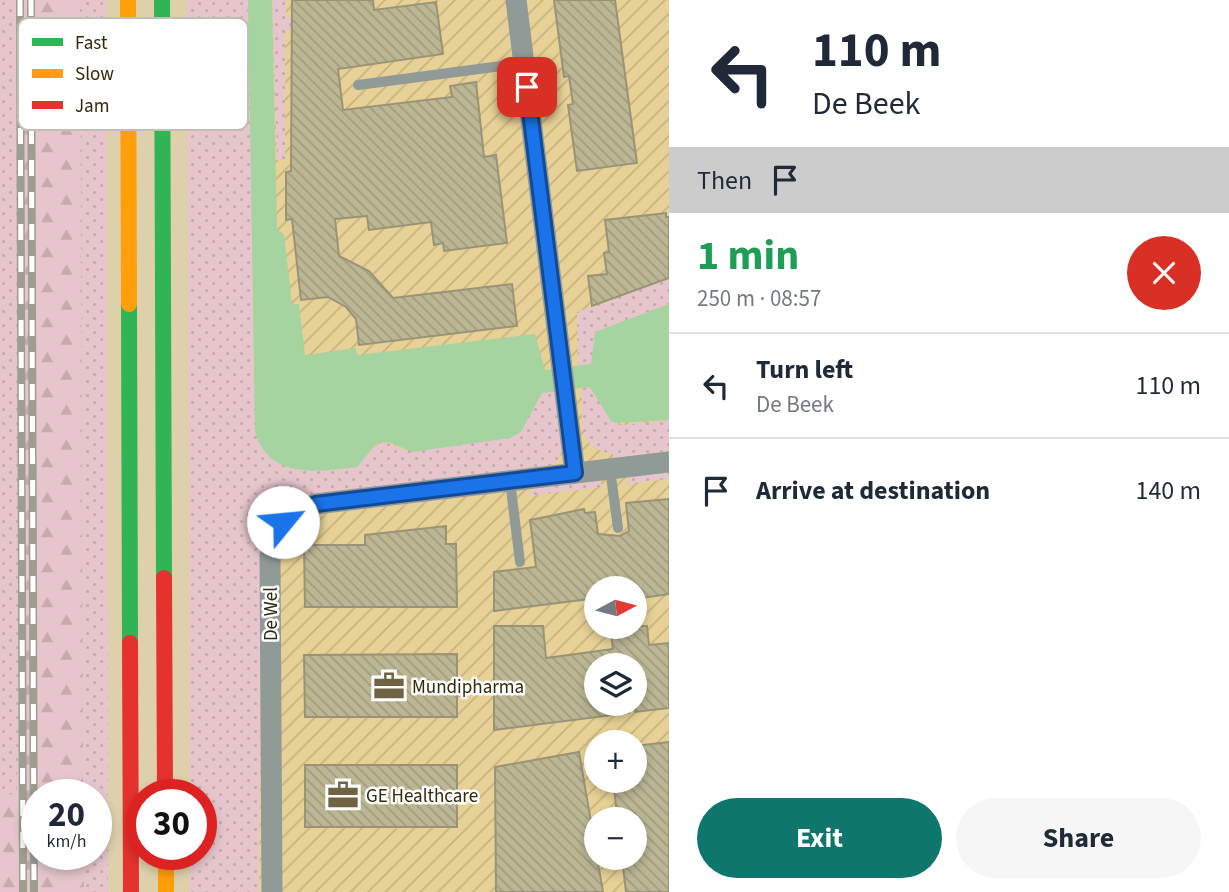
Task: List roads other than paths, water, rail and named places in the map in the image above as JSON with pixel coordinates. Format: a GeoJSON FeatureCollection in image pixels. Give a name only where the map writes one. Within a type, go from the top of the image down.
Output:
{"type":"FeatureCollection","features":[{"type":"Feature","properties":{"kind":"highway"},"geometry":{"type":"LineString","coordinates":[[128,0],[128,18]]}},
{"type":"Feature","properties":{"kind":"highway"},"geometry":{"type":"LineString","coordinates":[[162,0],[162,18]]}},
{"type":"Feature","properties":{"kind":"highway"},"geometry":{"type":"LineString","coordinates":[[128,130],[131,892]]}},
{"type":"Feature","properties":{"kind":"highway"},"geometry":{"type":"LineString","coordinates":[[162,130],[165,779]]}},
{"type":"Feature","properties":{"kind":"highway"},"geometry":{"type":"LineString","coordinates":[[166,870],[166,892]]}},
{"type":"Feature","properties":{"kind":"street"},"geometry":{"type":"LineString","coordinates":[[516,0],[575,473]]}},
{"type":"Feature","properties":{"kind":"street","name":"De Wel"},"geometry":{"type":"LineString","coordinates":[[272,892],[270,556],[278,530],[297,512],[316,504],[669,462]]}},
{"type":"Feature","properties":{"kind":"lane"},"geometry":{"type":"LineString","coordinates":[[358,85],[524,63]]}},
{"type":"Feature","properties":{"kind":"lane"},"geometry":{"type":"LineString","coordinates":[[610,469],[618,528]]}},
{"type":"Feature","properties":{"kind":"lane"},"geometry":{"type":"LineString","coordinates":[[510,481],[520,562]]}},
{"type":"Feature","properties":{"kind":"railway"},"geometry":{"type":"LineString","coordinates":[[20,0],[20,18]]}},
{"type":"Feature","properties":{"kind":"railway"},"geometry":{"type":"LineString","coordinates":[[31,0],[31,18]]}},
{"type":"Feature","properties":{"kind":"railway"},"geometry":{"type":"LineString","coordinates":[[20,130],[23,892]]}},
{"type":"Feature","properties":{"kind":"railway"},"geometry":{"type":"LineString","coordinates":[[31,130],[34,892]]}},
{"type":"Feature","properties":{"kind":"place","name":"Mundipharma"},"geometry":{"type":"Point","coordinates":[389,686]}},
{"type":"Feature","properties":{"kind":"place","name":"GE Healthcare"},"geometry":{"type":"Point","coordinates":[343,795]}}]}
